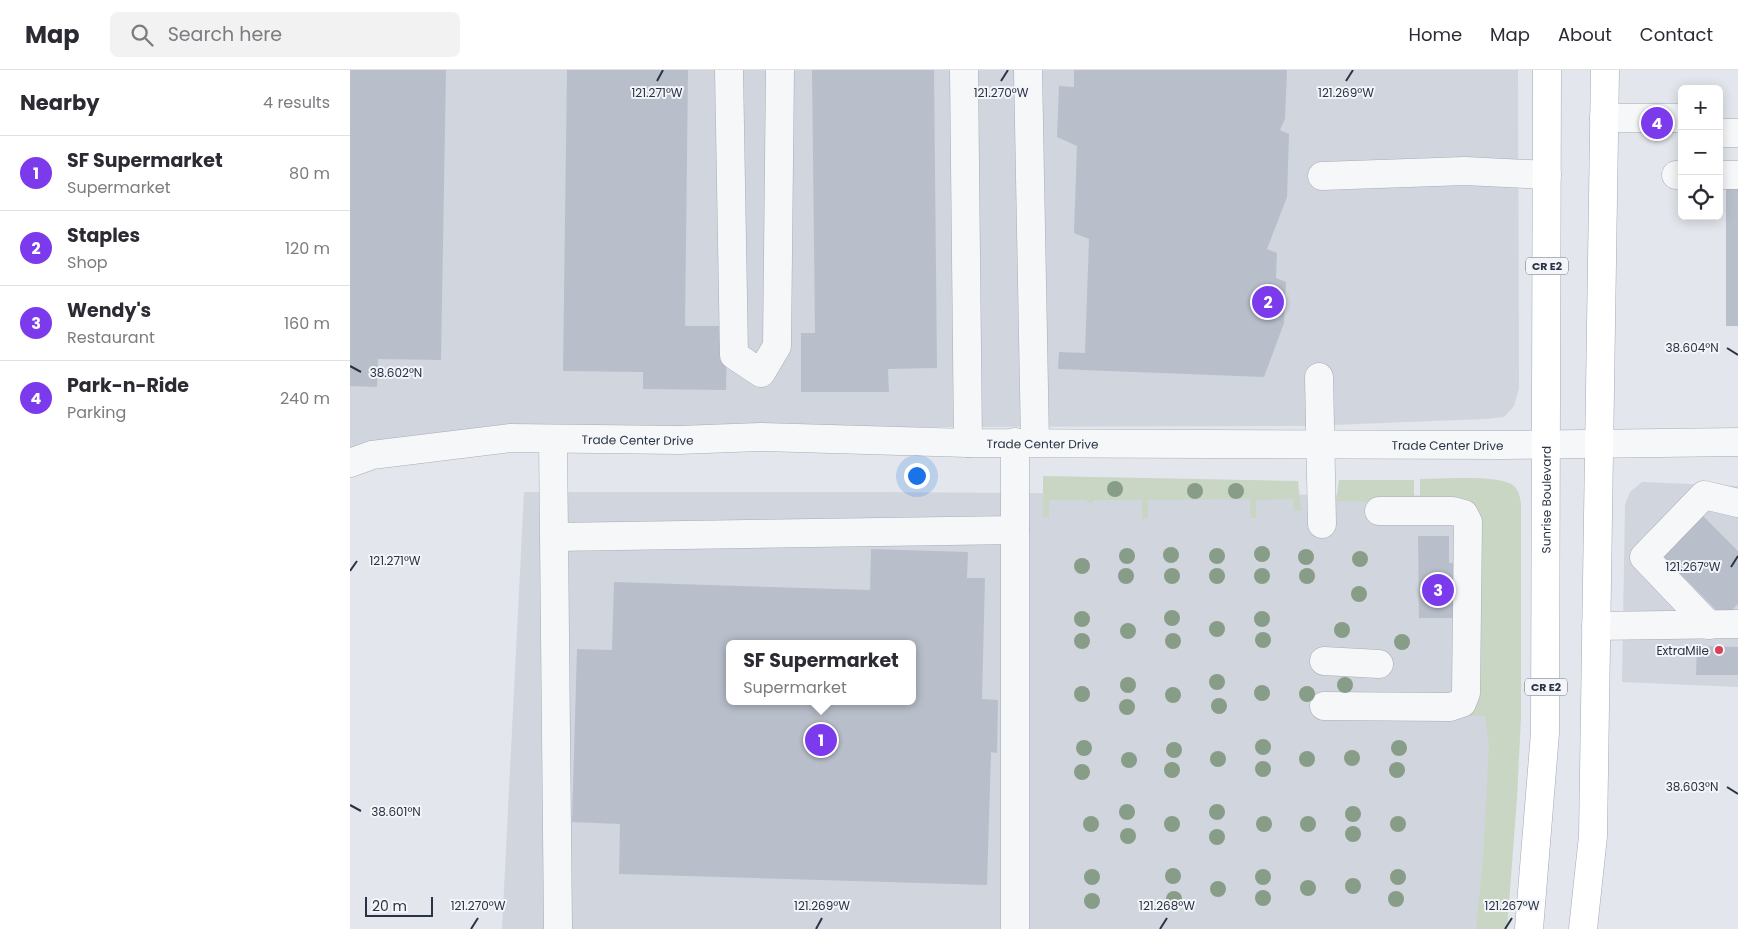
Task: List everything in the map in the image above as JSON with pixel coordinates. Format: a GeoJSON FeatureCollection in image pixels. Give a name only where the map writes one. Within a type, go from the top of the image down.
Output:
{"type":"FeatureCollection","features":[{"type":"Feature","properties":{"kind":"main road","name":"Sunrise Boulevard"},"geometry":{"type":"LineString","coordinates":[[1529,929],[1545,733],[1547,444],[1546,70]]}},
{"type":"Feature","properties":{"kind":"main road"},"geometry":{"type":"LineString","coordinates":[[1583,929],[1593,836],[1605,70]]}},
{"type":"Feature","properties":{"kind":"street"},"geometry":{"type":"LineString","coordinates":[[728,70],[734,355],[761,372],[778,346],[780,70]]}},
{"type":"Feature","properties":{"kind":"street"},"geometry":{"type":"LineString","coordinates":[[964,70],[968,443]]}},
{"type":"Feature","properties":{"kind":"street"},"geometry":{"type":"LineString","coordinates":[[1015,929],[1015,530],[1025,442],[1028,70]]}},
{"type":"Feature","properties":{"kind":"street"},"geometry":{"type":"LineString","coordinates":[[1604,118],[1678,118]]}},
{"type":"Feature","properties":{"kind":"street"},"geometry":{"type":"LineString","coordinates":[[1723,133],[1738,133]]}},
{"type":"Feature","properties":{"kind":"street"},"geometry":{"type":"LineString","coordinates":[[1322,176],[1465,171],[1547,175]]}},
{"type":"Feature","properties":{"kind":"street"},"geometry":{"type":"LineString","coordinates":[[1723,175],[1738,175]]}},
{"type":"Feature","properties":{"kind":"street"},"geometry":{"type":"LineString","coordinates":[[1319,376],[1322,524]]}},
{"type":"Feature","properties":{"kind":"street","name":"Trade Center Drive"},"geometry":{"type":"LineString","coordinates":[[350,463],[372,455],[511,438],[679,440],[760,437],[968,443],[1599,445],[1738,442]]}},
{"type":"Feature","properties":{"kind":"street"},"geometry":{"type":"LineString","coordinates":[[554,439],[558,929]]}},
{"type":"Feature","properties":{"kind":"street"},"geometry":{"type":"LineString","coordinates":[[1709,625],[1644,557],[1704,495],[1738,503]]}},
{"type":"Feature","properties":{"kind":"street"},"geometry":{"type":"LineString","coordinates":[[1324,706],[1450,707],[1462,703],[1466,693],[1468,522],[1464,514],[1453,511],[1379,511]]}},
{"type":"Feature","properties":{"kind":"street"},"geometry":{"type":"LineString","coordinates":[[555,537],[1015,530]]}},
{"type":"Feature","properties":{"kind":"street"},"geometry":{"type":"LineString","coordinates":[[1596,626],[1738,624]]}},
{"type":"Feature","properties":{"kind":"street"},"geometry":{"type":"LineString","coordinates":[[1324,661],[1379,664]]}},
{"type":"Feature","properties":{"kind":"shaded area"},"geometry":{"type":"Polygon","coordinates":[[[350,70],[1518,70],[1519,388],[1514,406],[1504,417],[1485,419],[1306,426],[518,428],[350,453],[350,70]]]}},
{"type":"Feature","properties":{"kind":"shaded area"},"geometry":{"type":"Polygon","coordinates":[[[1642,482],[1738,486],[1738,687],[1622,682],[1625,505],[1630,492],[1642,482]]]}},
{"type":"Feature","properties":{"kind":"shaded area"},"geometry":{"type":"Polygon","coordinates":[[[524,492],[1488,496],[1491,929],[502,929],[524,492]]]}},
{"type":"Feature","properties":{"kind":"green space"},"geometry":{"type":"Polygon","coordinates":[[[1043,476],[1298,481],[1301,511],[1294,511],[1293,499],[1256,500],[1256,518],[1250,518],[1250,499],[1148,500],[1148,518],[1142,519],[1142,500],[1093,500],[1093,503],[1087,503],[1087,500],[1049,500],[1049,517],[1043,517],[1043,476]]]}},
{"type":"Feature","properties":{"kind":"green space"},"geometry":{"type":"Polygon","coordinates":[[[1470,478],[1507,482],[1514,486],[1518,492],[1521,504],[1521,717],[1507,929],[1476,929],[1483,861],[1489,746],[1485,716],[1460,716],[1472,709],[1480,695],[1480,520],[1420,502],[1420,479],[1470,478]]]}},
{"type":"Feature","properties":{"kind":"green space"},"geometry":{"type":"Polygon","coordinates":[[[1339,480],[1414,480],[1414,502],[1336,501],[1339,480]]]}},
{"type":"Feature","properties":{"kind":"building"},"geometry":{"type":"Polygon","coordinates":[[[350,70],[446,70],[441,360],[378,359],[377,387],[350,386],[350,70]]]}},
{"type":"Feature","properties":{"kind":"building"},"geometry":{"type":"Polygon","coordinates":[[[567,70],[688,70],[685,326],[727,326],[726,390],[643,389],[643,372],[563,371],[567,70]]]}},
{"type":"Feature","properties":{"kind":"building"},"geometry":{"type":"Polygon","coordinates":[[[812,70],[934,70],[937,368],[888,369],[889,392],[801,392],[801,333],[815,333],[812,70]]]}},
{"type":"Feature","properties":{"kind":"building"},"geometry":{"type":"Polygon","coordinates":[[[1074,70],[1287,70],[1285,119],[1280,130],[1289,134],[1287,197],[1267,249],[1277,253],[1276,278],[1286,282],[1284,323],[1264,377],[1058,369],[1059,352],[1085,353],[1089,239],[1074,233],[1077,146],[1057,137],[1059,86],[1074,87],[1074,70]]]}},
{"type":"Feature","properties":{"kind":"building"},"geometry":{"type":"Polygon","coordinates":[[[1738,186],[1738,326],[1726,326],[1726,187],[1738,186]]]}},
{"type":"Feature","properties":{"kind":"building"},"geometry":{"type":"Polygon","coordinates":[[[1696,509],[1738,551],[1738,604],[1724,618],[1656,549],[1696,509]]]}},
{"type":"Feature","properties":{"kind":"building"},"geometry":{"type":"Polygon","coordinates":[[[1418,536],[1449,536],[1449,563],[1458,563],[1458,618],[1419,618],[1418,536]]]}},
{"type":"Feature","properties":{"kind":"building"},"geometry":{"type":"Polygon","coordinates":[[[871,549],[968,552],[967,578],[985,578],[982,699],[998,700],[997,753],[991,752],[987,885],[619,874],[620,824],[572,822],[577,649],[612,650],[614,582],[870,590],[871,549]]]}},
{"type":"Feature","properties":{"kind":"building"},"geometry":{"type":"Polygon","coordinates":[[[1697,646],[1738,647],[1738,675],[1696,675],[1697,646]]]}},
{"type":"Feature","properties":{"kind":"place","name":"Park-n-Ride"},"geometry":{"type":"Point","coordinates":[1657,123]}},
{"type":"Feature","properties":{"kind":"place","name":"Staples"},"geometry":{"type":"Point","coordinates":[1268,302]}},
{"type":"Feature","properties":{"kind":"place","name":"Wendy's"},"geometry":{"type":"Point","coordinates":[1438,590]}},
{"type":"Feature","properties":{"kind":"place","name":"ExtraMile"},"geometry":{"type":"Point","coordinates":[1719,650]}},
{"type":"Feature","properties":{"kind":"place","name":"SF Supermarket"},"geometry":{"type":"Point","coordinates":[821,740]}}]}
